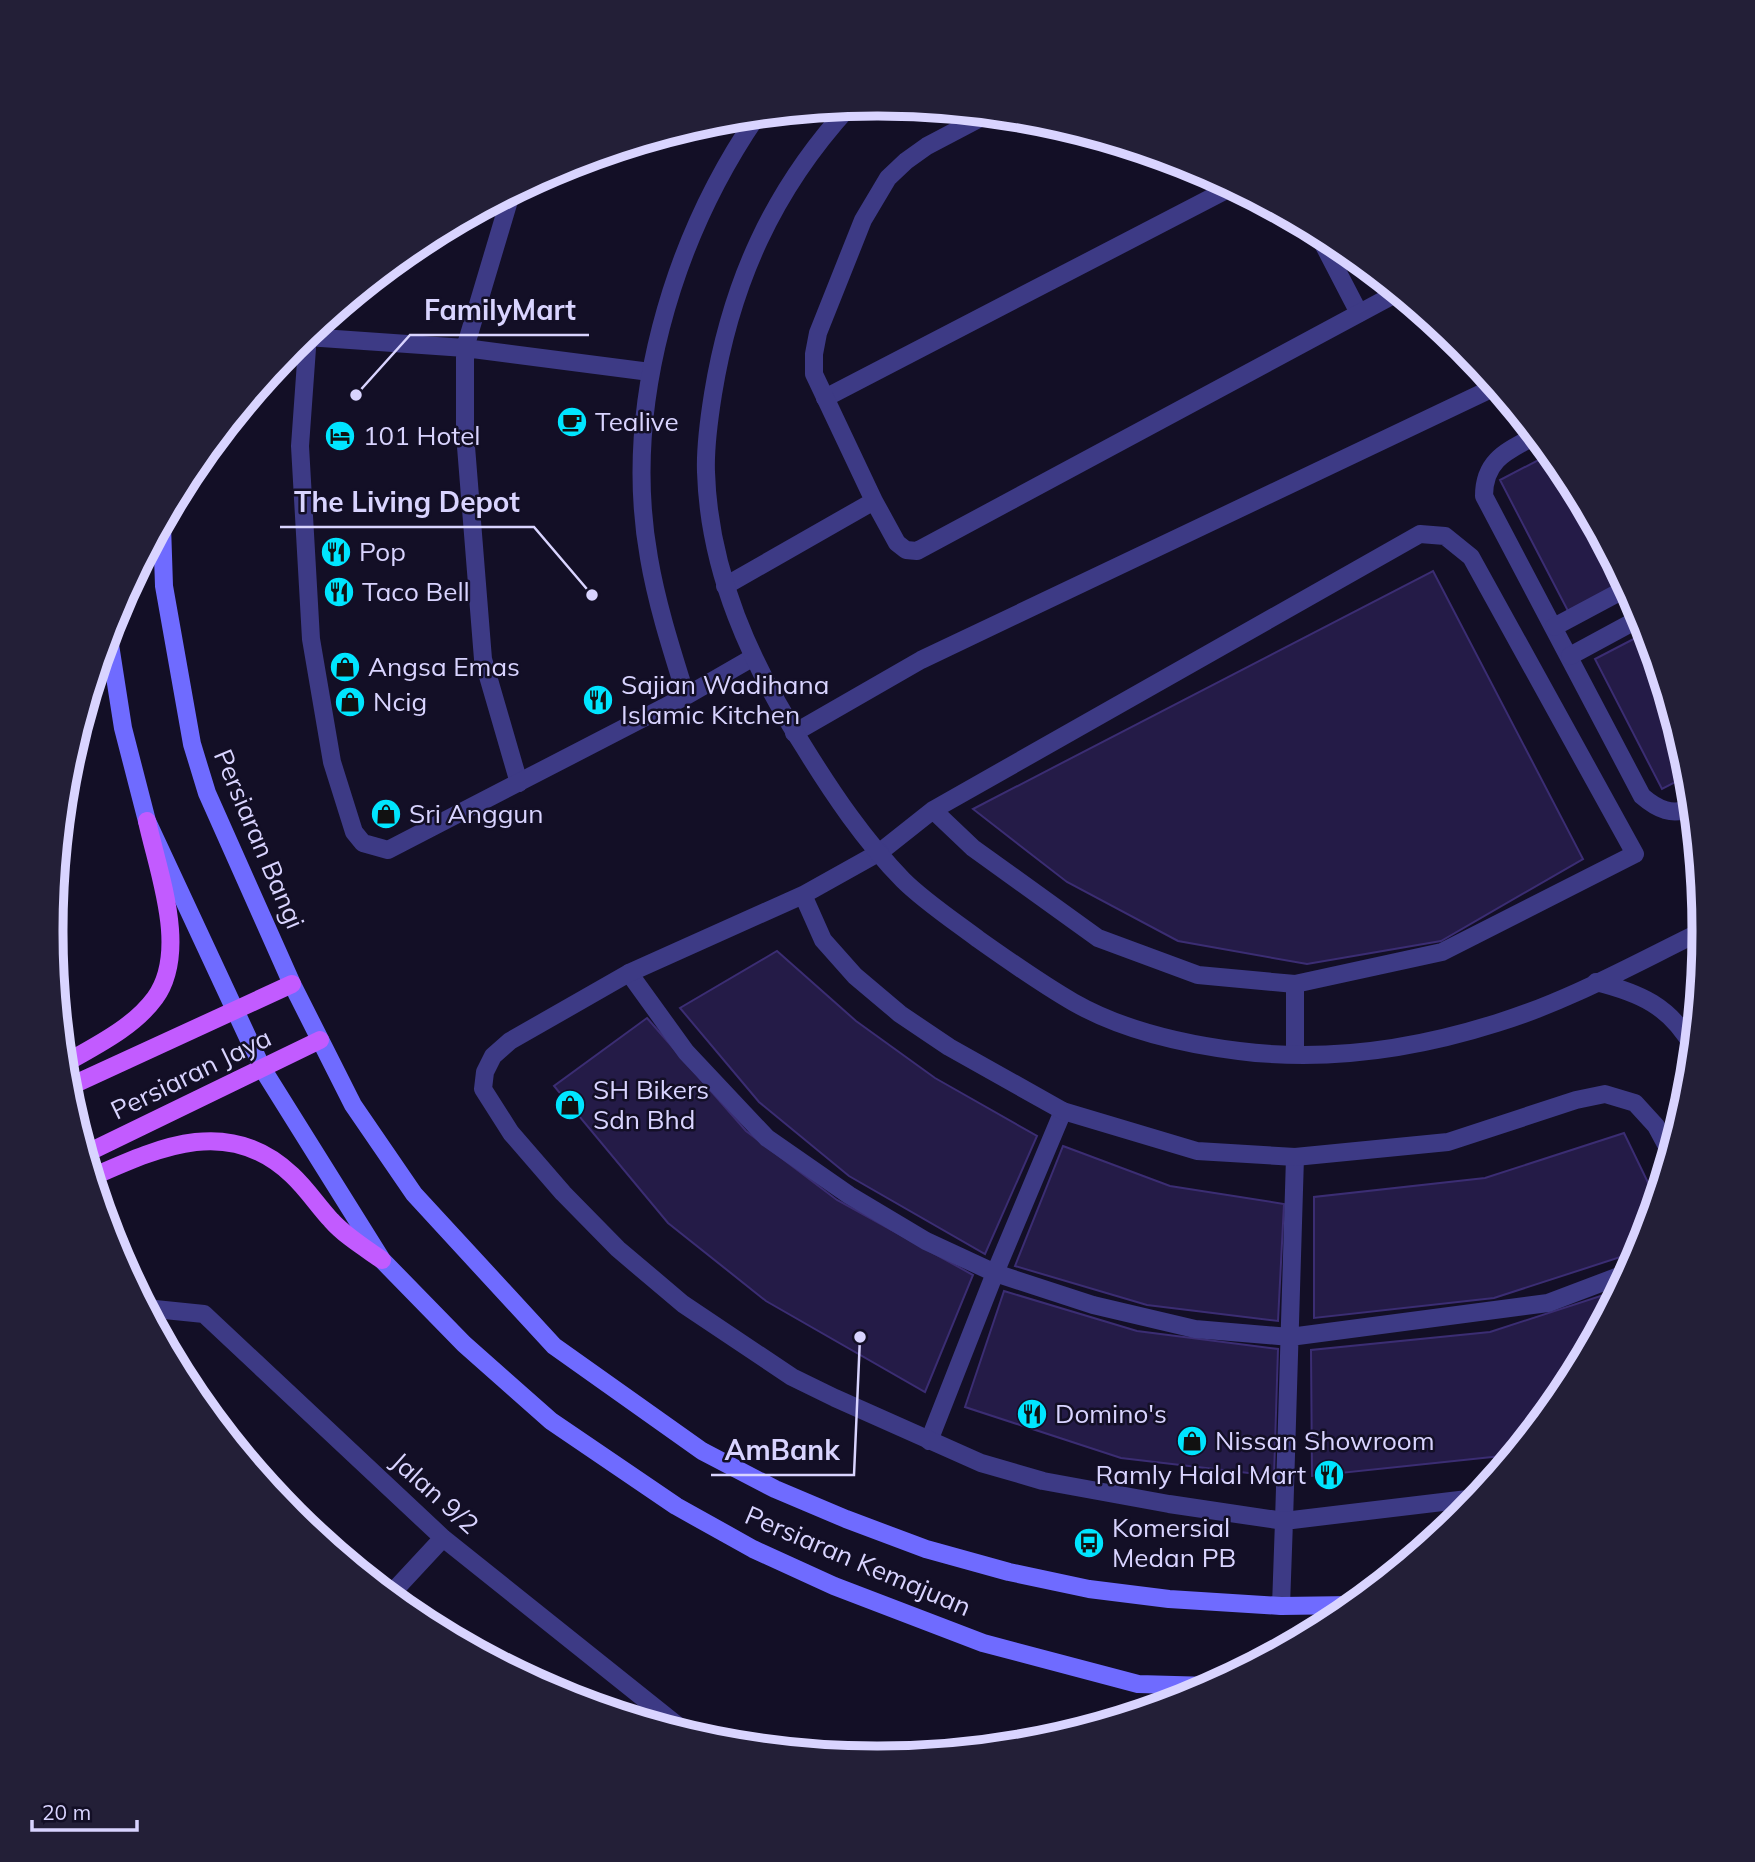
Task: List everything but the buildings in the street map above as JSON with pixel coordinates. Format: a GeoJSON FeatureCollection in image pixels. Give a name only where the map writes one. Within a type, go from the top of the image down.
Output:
{"type":"FeatureCollection","features":[{"type":"Feature","properties":{"kind":"main road","name":"Persiaran Bangi"},"geometry":{"type":"LineString","coordinates":[[163,542],[164,586],[192,744],[207,793],[292,984],[320,1040]]}},
{"type":"Feature","properties":{"kind":"main road"},"geometry":{"type":"LineString","coordinates":[[74,1059],[115,1035],[154,999],[163,982],[170,955],[169,922],[123,728],[112,654]]}},
{"type":"Feature","properties":{"kind":"main road"},"geometry":{"type":"LineString","coordinates":[[147,821],[262,1068]]}},
{"type":"Feature","properties":{"kind":"main road","name":"Persiaran Jaya"},"geometry":{"type":"LineString","coordinates":[[78,1083],[292,984]]}},
{"type":"Feature","properties":{"kind":"main road","name":"Persiaran Jaya"},"geometry":{"type":"LineString","coordinates":[[93,1150],[320,1040]]}},
{"type":"Feature","properties":{"kind":"main road","name":"Persiaran Kemajuan"},"geometry":{"type":"LineString","coordinates":[[320,1040],[353,1105],[414,1194],[554,1346],[702,1451],[775,1489],[846,1519],[926,1549],[1009,1572],[1089,1589],[1169,1599],[1281,1606],[1334,1605]]}},
{"type":"Feature","properties":{"kind":"main road","name":"Persiaran Kemajuan"},"geometry":{"type":"LineString","coordinates":[[262,1068],[382,1260],[464,1344],[551,1421],[676,1506],[752,1549],[834,1586],[983,1643],[1138,1684],[1183,1685]]}},
{"type":"Feature","properties":{"kind":"main road"},"geometry":{"type":"LineString","coordinates":[[100,1173],[153,1150],[185,1143],[217,1140],[241,1145],[264,1155],[292,1175],[333,1223],[382,1260]]}},
{"type":"Feature","properties":{"kind":"street"},"geometry":{"type":"LineString","coordinates":[[839,117],[768,219],[747,264],[721,345],[708,422],[706,468],[709,511],[725,586],[752,658],[794,733],[840,804],[905,881],[1013,965],[1075,1003],[1138,1030],[1237,1051],[1295,1054],[1362,1052],[1429,1041],[1498,1023],[1567,997],[1692,936]]}},
{"type":"Feature","properties":{"kind":"street"},"geometry":{"type":"LineString","coordinates":[[973,122],[927,146],[888,178],[863,220],[818,333],[814,354],[814,374],[825,398],[874,501],[897,543],[906,550],[917,551],[1388,298]]}},
{"type":"Feature","properties":{"kind":"street"},"geometry":{"type":"LineString","coordinates":[[686,696],[648,557],[643,462],[650,372],[664,314],[693,228],[732,152],[750,127]]}},
{"type":"Feature","properties":{"kind":"street"},"geometry":{"type":"LineString","coordinates":[[825,398],[1221,193]]}},
{"type":"Feature","properties":{"kind":"street"},"geometry":{"type":"LineString","coordinates":[[509,205],[465,348],[465,434],[483,660],[519,783]]}},
{"type":"Feature","properties":{"kind":"street"},"geometry":{"type":"LineString","coordinates":[[1328,253],[1359,313]]}},
{"type":"Feature","properties":{"kind":"street"},"geometry":{"type":"LineString","coordinates":[[321,337],[465,348],[650,372]]}},
{"type":"Feature","properties":{"kind":"street"},"geometry":{"type":"LineString","coordinates":[[306,351],[300,446],[311,639],[332,762],[354,832],[363,843],[388,850],[686,696],[752,658]]}},
{"type":"Feature","properties":{"kind":"street"},"geometry":{"type":"LineString","coordinates":[[794,733],[921,660],[1487,391]]}},
{"type":"Feature","properties":{"kind":"street"},"geometry":{"type":"LineString","coordinates":[[1528,440],[1508,450],[1492,464],[1484,480],[1484,496],[1642,796],[1655,807],[1669,812],[1683,812]]}},
{"type":"Feature","properties":{"kind":"street"},"geometry":{"type":"LineString","coordinates":[[725,586],[874,501]]}},
{"type":"Feature","properties":{"kind":"street"},"geometry":{"type":"LineString","coordinates":[[933,810],[973,848],[1098,938],[1198,975],[1295,984],[1442,952],[1635,854],[1471,557],[1445,536],[1420,534],[933,810],[880,852],[803,895],[629,973],[510,1041],[493,1056],[485,1072],[483,1088],[511,1133],[563,1193],[618,1249],[683,1304],[792,1377],[981,1463],[1043,1481],[1284,1521],[1460,1500]]}},
{"type":"Feature","properties":{"kind":"street"},"geometry":{"type":"LineString","coordinates":[[1554,627],[1618,593]]}},
{"type":"Feature","properties":{"kind":"street"},"geometry":{"type":"LineString","coordinates":[[1570,656],[1631,623]]}},
{"type":"Feature","properties":{"kind":"street"},"geometry":{"type":"LineString","coordinates":[[803,895],[823,940],[855,976],[900,1014],[950,1047],[1063,1111],[1197,1151],[1295,1157],[1448,1142],[1576,1100],[1605,1094],[1635,1104],[1656,1126],[1664,1141]]}},
{"type":"Feature","properties":{"kind":"street"},"geometry":{"type":"LineString","coordinates":[[629,973],[686,1052],[767,1138],[849,1195],[926,1241],[995,1273],[1093,1305],[1195,1329],[1290,1337],[1548,1303],[1614,1278]]}},
{"type":"Feature","properties":{"kind":"street"},"geometry":{"type":"LineString","coordinates":[[1596,982],[1632,991],[1654,1004],[1681,1026],[1685,1034]]}},
{"type":"Feature","properties":{"kind":"street"},"geometry":{"type":"LineString","coordinates":[[1295,984],[1295,1054]]}},
{"type":"Feature","properties":{"kind":"street"},"geometry":{"type":"LineString","coordinates":[[929,1441],[1063,1111]]}},
{"type":"Feature","properties":{"kind":"street"},"geometry":{"type":"LineString","coordinates":[[1281,1606],[1295,1157]]}},
{"type":"Feature","properties":{"kind":"street","name":"Jalan 9/2"},"geometry":{"type":"LineString","coordinates":[[157,1309],[204,1314],[443,1538],[669,1718]]}},
{"type":"Feature","properties":{"kind":"street"},"geometry":{"type":"LineString","coordinates":[[397,1588],[443,1538]]}},
{"type":"Feature","properties":{"kind":"place","name":"FamilyMart"},"geometry":{"type":"Point","coordinates":[356,395]}},
{"type":"Feature","properties":{"kind":"place","name":"Tealive"},"geometry":{"type":"Point","coordinates":[572,422]}},
{"type":"Feature","properties":{"kind":"place","name":"101 Hotel"},"geometry":{"type":"Point","coordinates":[340,436]}},
{"type":"Feature","properties":{"kind":"place","name":"Pop"},"geometry":{"type":"Point","coordinates":[336,552]}},
{"type":"Feature","properties":{"kind":"place","name":"Taco Bell"},"geometry":{"type":"Point","coordinates":[339,592]}},
{"type":"Feature","properties":{"kind":"place","name":"The Living Depot"},"geometry":{"type":"Point","coordinates":[592,595]}},
{"type":"Feature","properties":{"kind":"place","name":"Angsa Emas"},"geometry":{"type":"Point","coordinates":[345,667]}},
{"type":"Feature","properties":{"kind":"place","name":"Sajian Wadihana Islamic Kitchen"},"geometry":{"type":"Point","coordinates":[598,700]}},
{"type":"Feature","properties":{"kind":"place","name":"Ncig"},"geometry":{"type":"Point","coordinates":[350,702]}},
{"type":"Feature","properties":{"kind":"place","name":"Sri Anggun"},"geometry":{"type":"Point","coordinates":[386,814]}},
{"type":"Feature","properties":{"kind":"place","name":"SH Bikers Sdn Bhd"},"geometry":{"type":"Point","coordinates":[570,1105]}},
{"type":"Feature","properties":{"kind":"place","name":"AmBank"},"geometry":{"type":"Point","coordinates":[860,1337]}},
{"type":"Feature","properties":{"kind":"place","name":"Domino's"},"geometry":{"type":"Point","coordinates":[1032,1414]}},
{"type":"Feature","properties":{"kind":"place","name":"Nissan Showroom"},"geometry":{"type":"Point","coordinates":[1192,1441]}},
{"type":"Feature","properties":{"kind":"place","name":"Ramly Halal Mart"},"geometry":{"type":"Point","coordinates":[1329,1475]}},
{"type":"Feature","properties":{"kind":"place","name":"Komersial Medan PB"},"geometry":{"type":"Point","coordinates":[1089,1543]}}]}
